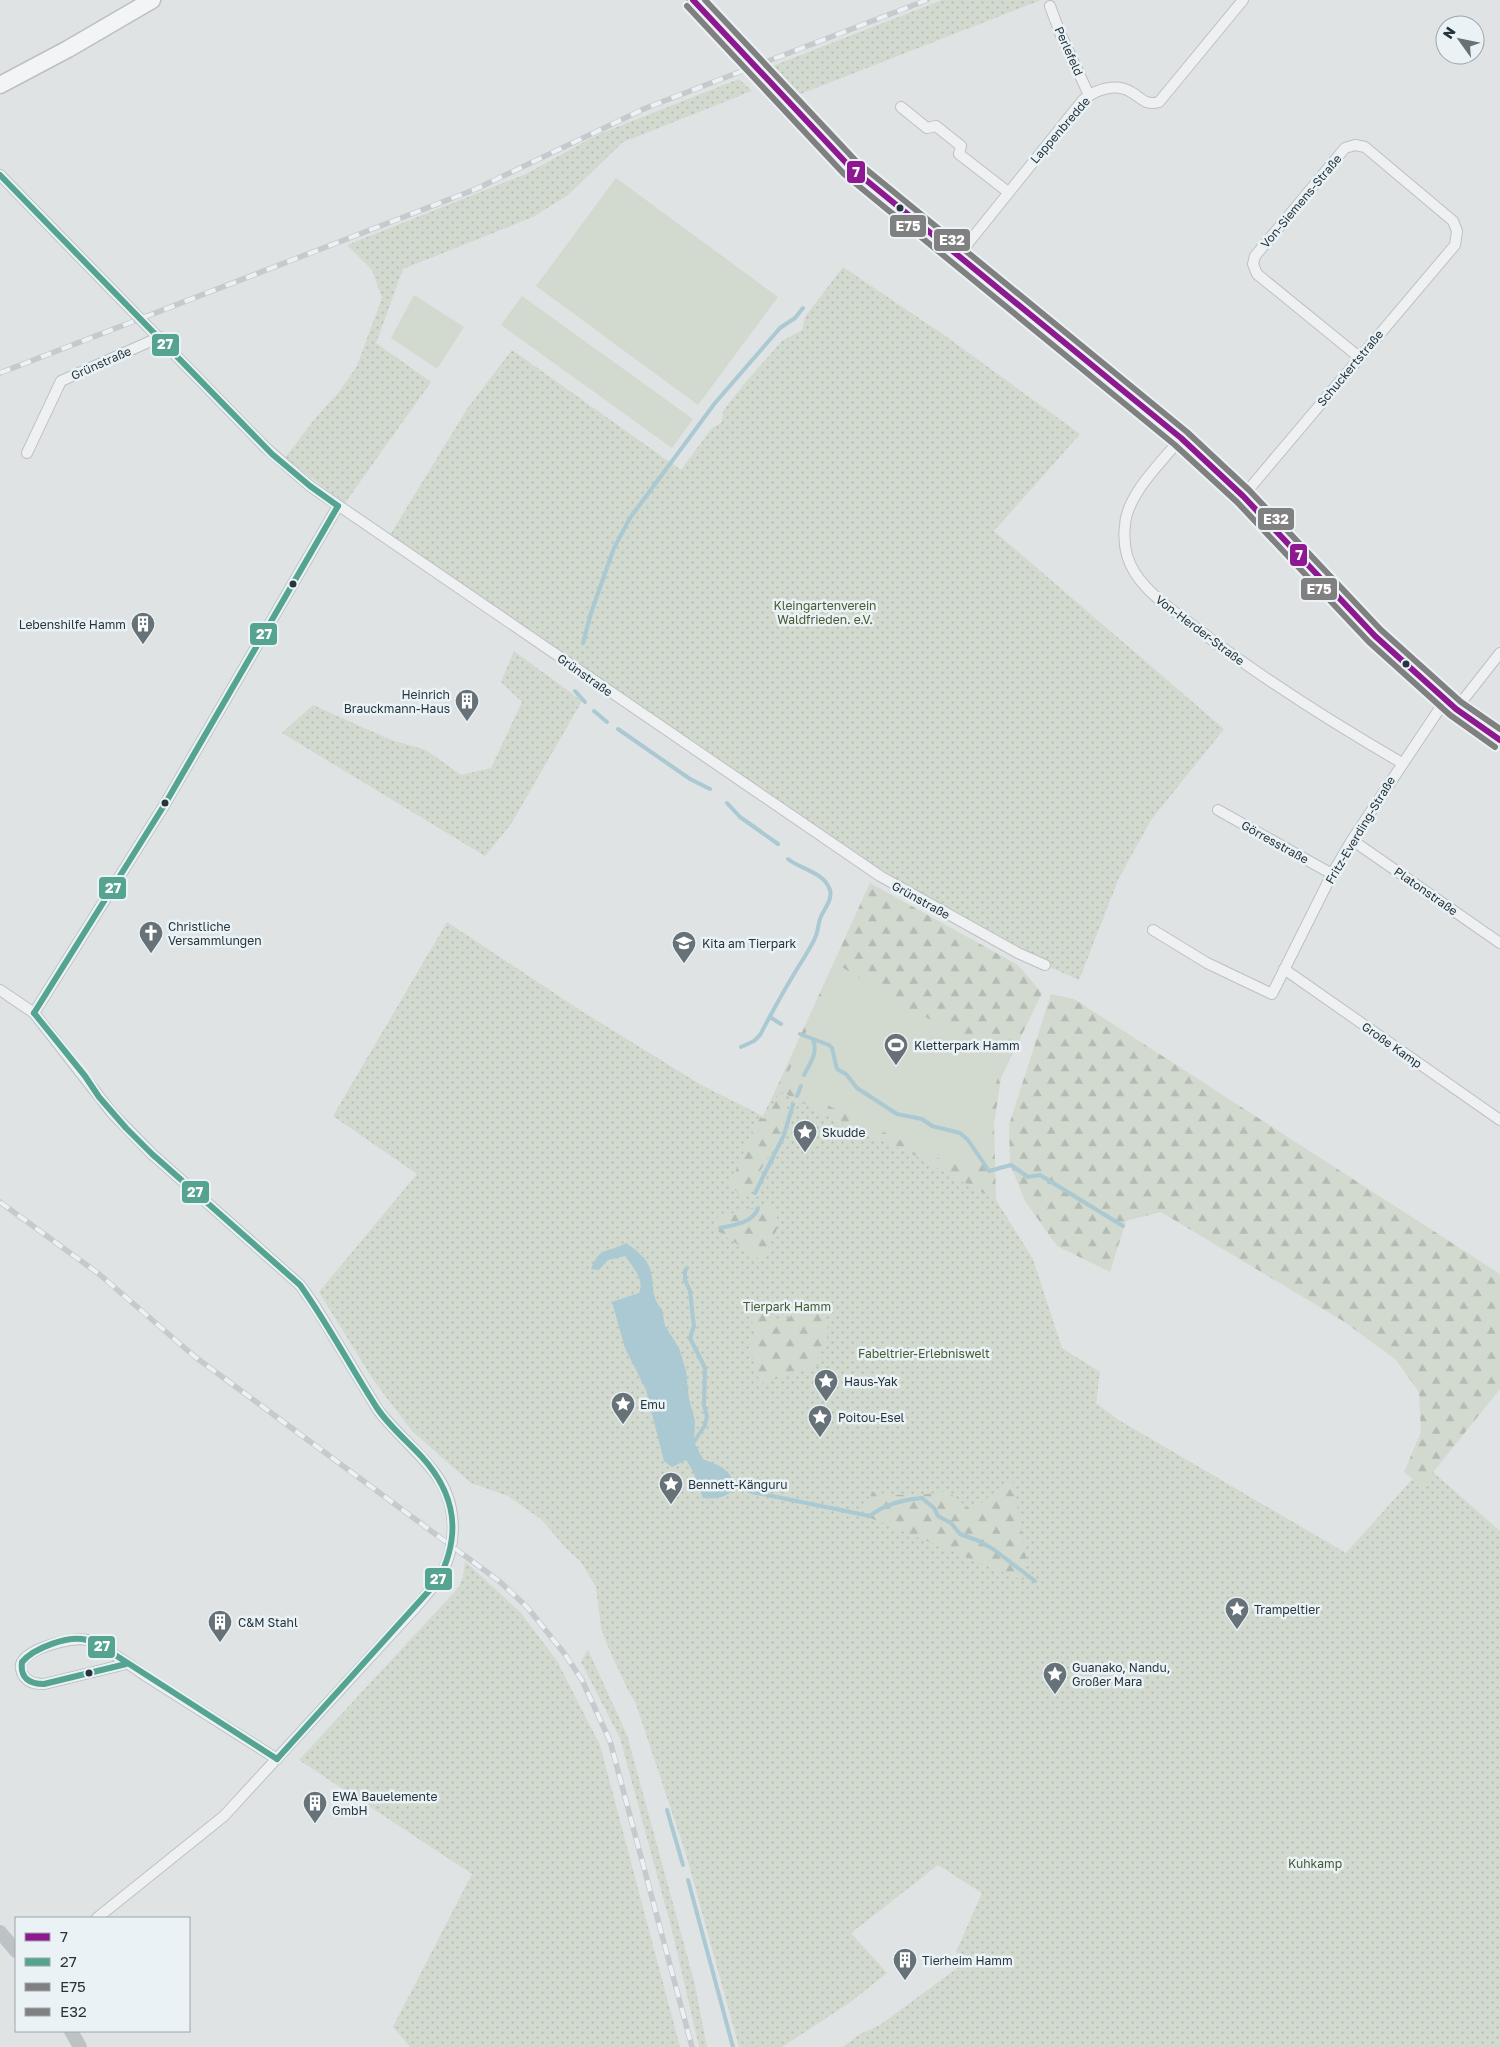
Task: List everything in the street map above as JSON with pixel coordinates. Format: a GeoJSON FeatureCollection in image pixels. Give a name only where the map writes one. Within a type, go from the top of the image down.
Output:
{"type":"FeatureCollection","features":[{"type":"Feature","properties":{"kind":"main road"},"geometry":{"type":"LineString","coordinates":[[1,85],[152,0]]}},
{"type":"Feature","properties":{"kind":"street"},"geometry":{"type":"LineString","coordinates":[[693,0],[840,157],[876,190],[957,257],[1181,438],[1243,496],[1375,636],[1456,709],[1500,740]]}},
{"type":"Feature","properties":{"kind":"street","name":"Lappenbredde"},"geometry":{"type":"LineString","coordinates":[[957,257],[1083,100],[1089,95],[1105,88],[1122,88],[1130,91],[1146,103],[1159,102],[1243,0]]}},
{"type":"Feature","properties":{"kind":"street","name":"Perlefeld"},"geometry":{"type":"LineString","coordinates":[[1050,6],[1060,33],[1089,95]]}},
{"type":"Feature","properties":{"kind":"street"},"geometry":{"type":"LineString","coordinates":[[901,107],[927,128],[936,126],[961,146],[959,154],[1008,192]]}},
{"type":"Feature","properties":{"kind":"street","name":"Von-Siemens-Straße"},"geometry":{"type":"LineString","coordinates":[[1359,357],[1257,274],[1253,264],[1255,256],[1345,148],[1355,145],[1365,147],[1453,221],[1457,231],[1456,240]]}},
{"type":"Feature","properties":{"kind":"street","name":"Grünstraße"},"geometry":{"type":"LineString","coordinates":[[0,175],[272,454],[297,476],[338,506],[880,876],[1018,953],[1045,965]]}},
{"type":"Feature","properties":{"kind":"street","name":"Schuckertstraße"},"geometry":{"type":"LineString","coordinates":[[1243,496],[1452,249],[1456,240]]}},
{"type":"Feature","properties":{"kind":"street","name":"Grünstraße"},"geometry":{"type":"LineString","coordinates":[[27,453],[61,381],[160,337]]}},
{"type":"Feature","properties":{"kind":"street","name":"Von-Herder-Straße"},"geometry":{"type":"LineString","coordinates":[[1181,438],[1140,489],[1128,509],[1124,527],[1125,545],[1130,566],[1161,601],[1219,645],[1336,725],[1402,763]]}},
{"type":"Feature","properties":{"kind":"street"},"geometry":{"type":"LineString","coordinates":[[34,1013],[166,804],[338,506]]}},
{"type":"Feature","properties":{"kind":"street"},"geometry":{"type":"LineString","coordinates":[[1456,709],[1500,653]]}},
{"type":"Feature","properties":{"kind":"street","name":"Fritz-Everding-Straße"},"geometry":{"type":"LineString","coordinates":[[1153,930],[1208,963],[1272,994],[1332,874],[1352,840],[1446,699]]}},
{"type":"Feature","properties":{"kind":"street","name":"Görresstraße"},"geometry":{"type":"LineString","coordinates":[[1218,810],[1332,874]]}},
{"type":"Feature","properties":{"kind":"street","name":"Platonstraße"},"geometry":{"type":"LineString","coordinates":[[1352,840],[1500,943]]}},
{"type":"Feature","properties":{"kind":"street","name":"Große Kamp"},"geometry":{"type":"LineString","coordinates":[[1284,969],[1500,1120]]}},
{"type":"Feature","properties":{"kind":"street"},"geometry":{"type":"LineString","coordinates":[[0,990],[34,1013],[85,1076],[99,1097],[152,1154],[273,1259],[300,1285],[315,1306],[378,1410],[389,1425],[436,1473],[447,1496],[452,1514],[452,1545],[447,1561],[436,1582],[224,1816],[98,1917]]}},
{"type":"Feature","properties":{"kind":"street"},"geometry":{"type":"LineString","coordinates":[[126,1664],[44,1684],[32,1683],[24,1677],[20,1667],[27,1654],[36,1650],[77,1639],[87,1640],[126,1664],[277,1759]]}},
{"type":"Feature","properties":{"kind":"street"},"geometry":{"type":"LineString","coordinates":[[0,1932],[15,1950]]}},
{"type":"Feature","properties":{"kind":"street"},"geometry":{"type":"LineString","coordinates":[[72,2032],[80,2047]]}},
{"type":"Feature","properties":{"kind":"green space"},"geometry":{"type":"Polygon","coordinates":[[[942,0],[1041,0],[790,98],[765,69],[942,0]]]}},
{"type":"Feature","properties":{"kind":"green space"},"geometry":{"type":"Polygon","coordinates":[[[739,79],[752,91],[623,142],[568,195],[533,217],[403,269],[376,343],[431,382],[345,503],[285,458],[313,421],[339,392],[357,366],[382,298],[372,270],[347,245],[526,174],[597,135],[739,79]]]}},
{"type":"Feature","properties":{"kind":"green space"},"geometry":{"type":"Polygon","coordinates":[[[616,178],[778,297],[698,405],[536,286],[616,178]]]}},
{"type":"Feature","properties":{"kind":"green space","name":"Kleingartenverein Waldfrieden. e.V."},"geometry":{"type":"Polygon","coordinates":[[[843,267],[944,335],[1080,434],[994,531],[1224,729],[1151,820],[1119,878],[1079,980],[1045,965],[968,922],[845,848],[390,535],[467,409],[512,350],[681,470],[711,429],[722,422],[723,411],[744,384],[782,341],[802,330],[805,317],[843,267]]]}},
{"type":"Feature","properties":{"kind":"green space"},"geometry":{"type":"Polygon","coordinates":[[[414,295],[464,327],[437,369],[391,338],[414,295]]]}},
{"type":"Feature","properties":{"kind":"green space"},"geometry":{"type":"Polygon","coordinates":[[[522,296],[693,419],[672,448],[501,325],[522,296]]]}},
{"type":"Feature","properties":{"kind":"green space"},"geometry":{"type":"Polygon","coordinates":[[[514,651],[582,701],[511,824],[485,856],[282,733],[313,705],[391,740],[426,750],[461,775],[491,768],[522,702],[501,682],[514,651]]]}},
{"type":"Feature","properties":{"kind":"green space"},"geometry":{"type":"Polygon","coordinates":[[[870,883],[1018,965],[1042,993],[1001,1078],[994,1124],[996,1200],[916,1156],[835,1120],[776,1089],[870,883]]]}},
{"type":"Feature","properties":{"kind":"green space"},"geometry":{"type":"Polygon","coordinates":[[[447,922],[583,1012],[703,1086],[763,1116],[776,1089],[835,1120],[916,1156],[996,1200],[1033,1259],[1062,1348],[1100,1372],[1096,1403],[1117,1419],[1346,1553],[1425,1465],[1500,1531],[1500,2047],[843,2047],[860,2034],[880,2025],[967,1961],[956,1952],[982,1893],[938,1865],[851,1933],[887,1973],[852,2001],[782,2047],[739,2047],[686,1854],[636,1704],[608,1647],[601,1628],[596,1587],[581,1562],[565,1547],[542,1520],[508,1496],[471,1483],[412,1431],[374,1381],[319,1292],[417,1174],[333,1116],[447,922]]]}},
{"type":"Feature","properties":{"kind":"green space","name":"Kletterpark Hamm"},"geometry":{"type":"Polygon","coordinates":[[[836,963],[902,1006],[1004,1054],[991,1102],[989,1165],[940,1159],[825,1104],[786,1078],[836,963]]]}},
{"type":"Feature","properties":{"kind":"green space"},"geometry":{"type":"Polygon","coordinates":[[[1051,994],[1074,999],[1500,1274],[1500,1389],[1422,1486],[1404,1472],[1421,1432],[1419,1392],[1396,1360],[1343,1321],[1161,1212],[1126,1221],[1110,1272],[1057,1246],[1025,1201],[1010,1164],[1009,1125],[1051,994]]]}},
{"type":"Feature","properties":{"kind":"green space"},"geometry":{"type":"Polygon","coordinates":[[[779,1094],[789,1100],[780,1136],[759,1173],[759,1190],[739,1195],[730,1184],[759,1117],[764,1119],[779,1094]]]}},
{"type":"Feature","properties":{"kind":"green space"},"geometry":{"type":"Polygon","coordinates":[[[769,1204],[770,1211],[777,1212],[777,1229],[762,1261],[715,1229],[717,1217],[769,1204]]]}},
{"type":"Feature","properties":{"kind":"green space"},"geometry":{"type":"Polygon","coordinates":[[[793,1297],[798,1297],[828,1322],[827,1339],[818,1351],[819,1365],[760,1384],[748,1343],[757,1339],[751,1318],[761,1302],[766,1315],[778,1321],[787,1320],[792,1314],[793,1297]]]}},
{"type":"Feature","properties":{"kind":"green space"},"geometry":{"type":"Polygon","coordinates":[[[1012,1477],[1027,1563],[1023,1580],[863,1515],[872,1492],[910,1495],[947,1491],[972,1511],[1012,1477]]]}},
{"type":"Feature","properties":{"kind":"green space"},"geometry":{"type":"Polygon","coordinates":[[[465,1561],[521,1613],[557,1661],[600,1745],[680,2047],[410,2047],[393,2027],[472,1874],[299,1760],[459,1587],[463,1577],[465,1561]]]}},
{"type":"Feature","properties":{"kind":"green space"},"geometry":{"type":"Polygon","coordinates":[[[588,1650],[627,1735],[694,1981],[707,2047],[699,2047],[673,1934],[620,1738],[581,1662],[588,1650]]]}},
{"type":"Feature","properties":{"kind":"water"},"geometry":{"type":"Polygon","coordinates":[[[626,1243],[646,1261],[651,1274],[654,1295],[662,1309],[665,1326],[679,1348],[686,1371],[689,1399],[695,1421],[694,1442],[703,1459],[719,1466],[730,1474],[736,1486],[729,1493],[717,1498],[703,1498],[694,1474],[686,1460],[672,1467],[664,1461],[646,1390],[625,1348],[612,1302],[639,1293],[640,1283],[635,1269],[625,1256],[608,1260],[599,1270],[591,1269],[594,1261],[602,1253],[626,1243]]]}},
{"type":"Feature","properties":{"kind":"waterway"},"geometry":{"type":"LineString","coordinates":[[583,643],[591,613],[614,548],[630,518],[715,403],[780,328],[795,318],[803,308]]}},
{"type":"Feature","properties":{"kind":"waterway"},"geometry":{"type":"LineString","coordinates":[[575,691],[585,702]]}},
{"type":"Feature","properties":{"kind":"waterway"},"geometry":{"type":"LineString","coordinates":[[594,711],[607,722]]}},
{"type":"Feature","properties":{"kind":"waterway"},"geometry":{"type":"LineString","coordinates":[[618,729],[690,779],[710,789]]}},
{"type":"Feature","properties":{"kind":"waterway"},"geometry":{"type":"LineString","coordinates":[[727,803],[740,817],[778,844]]}},
{"type":"Feature","properties":{"kind":"waterway"},"geometry":{"type":"LineString","coordinates":[[741,1047],[754,1041],[760,1035],[813,943],[820,919],[831,894],[823,879],[788,859]]}},
{"type":"Feature","properties":{"kind":"waterway"},"geometry":{"type":"LineString","coordinates":[[770,1017],[781,1024]]}},
{"type":"Feature","properties":{"kind":"waterway"},"geometry":{"type":"LineString","coordinates":[[800,1034],[829,1045],[832,1048],[837,1069],[846,1074],[857,1088],[897,1114],[922,1119],[932,1126],[960,1133],[968,1140],[989,1171],[1011,1165],[1028,1177],[1040,1175],[1123,1226]]}},
{"type":"Feature","properties":{"kind":"waterway"},"geometry":{"type":"LineString","coordinates":[[804,1075],[814,1053],[813,1039]]}},
{"type":"Feature","properties":{"kind":"waterway"},"geometry":{"type":"LineString","coordinates":[[797,1096],[801,1086]]}},
{"type":"Feature","properties":{"kind":"waterway"},"geometry":{"type":"LineString","coordinates":[[755,1193],[784,1135],[793,1104]]}},
{"type":"Feature","properties":{"kind":"waterway"},"geometry":{"type":"LineString","coordinates":[[720,1228],[747,1220],[756,1213],[758,1208]]}},
{"type":"Feature","properties":{"kind":"waterway"},"geometry":{"type":"LineString","coordinates":[[687,1268],[685,1280],[690,1291],[694,1326],[690,1338],[705,1368],[704,1405],[707,1416],[705,1425],[694,1442]]}},
{"type":"Feature","properties":{"kind":"waterway"},"geometry":{"type":"LineString","coordinates":[[736,1486],[752,1492],[870,1516],[894,1503],[922,1498],[934,1508],[938,1516],[951,1523],[960,1534],[993,1549],[1035,1581]]}},
{"type":"Feature","properties":{"kind":"waterway"},"geometry":{"type":"LineString","coordinates":[[667,1810],[683,1865]]}},
{"type":"Feature","properties":{"kind":"waterway"},"geometry":{"type":"LineString","coordinates":[[688,1880],[733,2047]]}},
{"type":"Feature","properties":{"kind":"railway"},"geometry":{"type":"LineString","coordinates":[[0,373],[476,189],[646,108],[927,0]]}},
{"type":"Feature","properties":{"kind":"railway"},"geometry":{"type":"LineString","coordinates":[[0,1202],[99,1274],[194,1356],[499,1581],[527,1607],[564,1653],[582,1680],[610,1741],[692,2047]]}},
{"type":"Feature","properties":{"kind":"transit line","name":"7"},"geometry":{"type":"LineString","coordinates":[[693,0],[850,167],[1181,438],[1243,496],[1375,636],[1456,709],[1500,740]]}},
{"type":"Feature","properties":{"kind":"transit line","name":"E32"},"geometry":{"type":"LineString","coordinates":[[705,0],[856,161],[1187,432],[1249,490],[1381,630],[1461,702],[1500,729]]}},
{"type":"Feature","properties":{"kind":"transit line","name":"E75"},"geometry":{"type":"LineString","coordinates":[[687,6],[844,174],[1175,445],[1237,502],[1369,642],[1450,715],[1495,747]]}},
{"type":"Feature","properties":{"kind":"transit line","name":"27"},"geometry":{"type":"LineString","coordinates":[[0,175],[272,454],[310,486],[338,506]]}},
{"type":"Feature","properties":{"kind":"transit line","name":"27"},"geometry":{"type":"LineString","coordinates":[[34,1013],[165,804],[338,506]]}},
{"type":"Feature","properties":{"kind":"transit line","name":"27"},"geometry":{"type":"LineString","coordinates":[[34,1013],[85,1076],[99,1097],[126,1128],[152,1154],[300,1285],[377,1408],[433,1471],[448,1501],[452,1516],[450,1548],[437,1582],[277,1759]]}},
{"type":"Feature","properties":{"kind":"transit line","name":"27"},"geometry":{"type":"LineString","coordinates":[[126,1664],[44,1684],[30,1681],[22,1672],[22,1662],[43,1648],[71,1639],[90,1641],[109,1651],[277,1759]]}},
{"type":"Feature","properties":{"kind":"place","name":"Lebenshilfe Hamm"},"geometry":{"type":"Point","coordinates":[143,645]}},
{"type":"Feature","properties":{"kind":"place","name":"Heinrich Brauckmann-Haus"},"geometry":{"type":"Point","coordinates":[467,722]}},
{"type":"Feature","properties":{"kind":"place","name":"Christliche Versammlungen"},"geometry":{"type":"Point","coordinates":[151,954]}},
{"type":"Feature","properties":{"kind":"place","name":"Kita am Tierpark"},"geometry":{"type":"Point","coordinates":[684,964]}},
{"type":"Feature","properties":{"kind":"place","name":"Kletterpark Hamm"},"geometry":{"type":"Point","coordinates":[896,1066]}},
{"type":"Feature","properties":{"kind":"place","name":"Skudde"},"geometry":{"type":"Point","coordinates":[805,1153]}},
{"type":"Feature","properties":{"kind":"place","name":"Haus-Yak"},"geometry":{"type":"Point","coordinates":[826,1402]}},
{"type":"Feature","properties":{"kind":"place","name":"Emu"},"geometry":{"type":"Point","coordinates":[623,1425]}},
{"type":"Feature","properties":{"kind":"place","name":"Poitou-Esel"},"geometry":{"type":"Point","coordinates":[820,1438]}},
{"type":"Feature","properties":{"kind":"place","name":"Bennett-Känguru"},"geometry":{"type":"Point","coordinates":[671,1505]}},
{"type":"Feature","properties":{"kind":"place","name":"Trampeltier"},"geometry":{"type":"Point","coordinates":[1237,1630]}},
{"type":"Feature","properties":{"kind":"place","name":"C&M Stahl"},"geometry":{"type":"Point","coordinates":[220,1643]}},
{"type":"Feature","properties":{"kind":"place","name":"Guanako, Nandu, Großer Mara"},"geometry":{"type":"Point","coordinates":[1055,1695]}},
{"type":"Feature","properties":{"kind":"place","name":"EWA Bauelemente GmbH"},"geometry":{"type":"Point","coordinates":[315,1824]}},
{"type":"Feature","properties":{"kind":"place","name":"Tierheim Hamm"},"geometry":{"type":"Point","coordinates":[905,1981]}},
{"type":"Feature","properties":{"kind":"park label","name":"Tierpark Hamm"},"geometry":{"type":"Point","coordinates":[787,1306]}},
{"type":"Feature","properties":{"kind":"park label","name":"Fabeltrier-Erlebniswelt"},"geometry":{"type":"Point","coordinates":[924,1353]}},
{"type":"Feature","properties":{"kind":"park label","name":"Kuhkamp"},"geometry":{"type":"Point","coordinates":[1315,1863]}}]}
